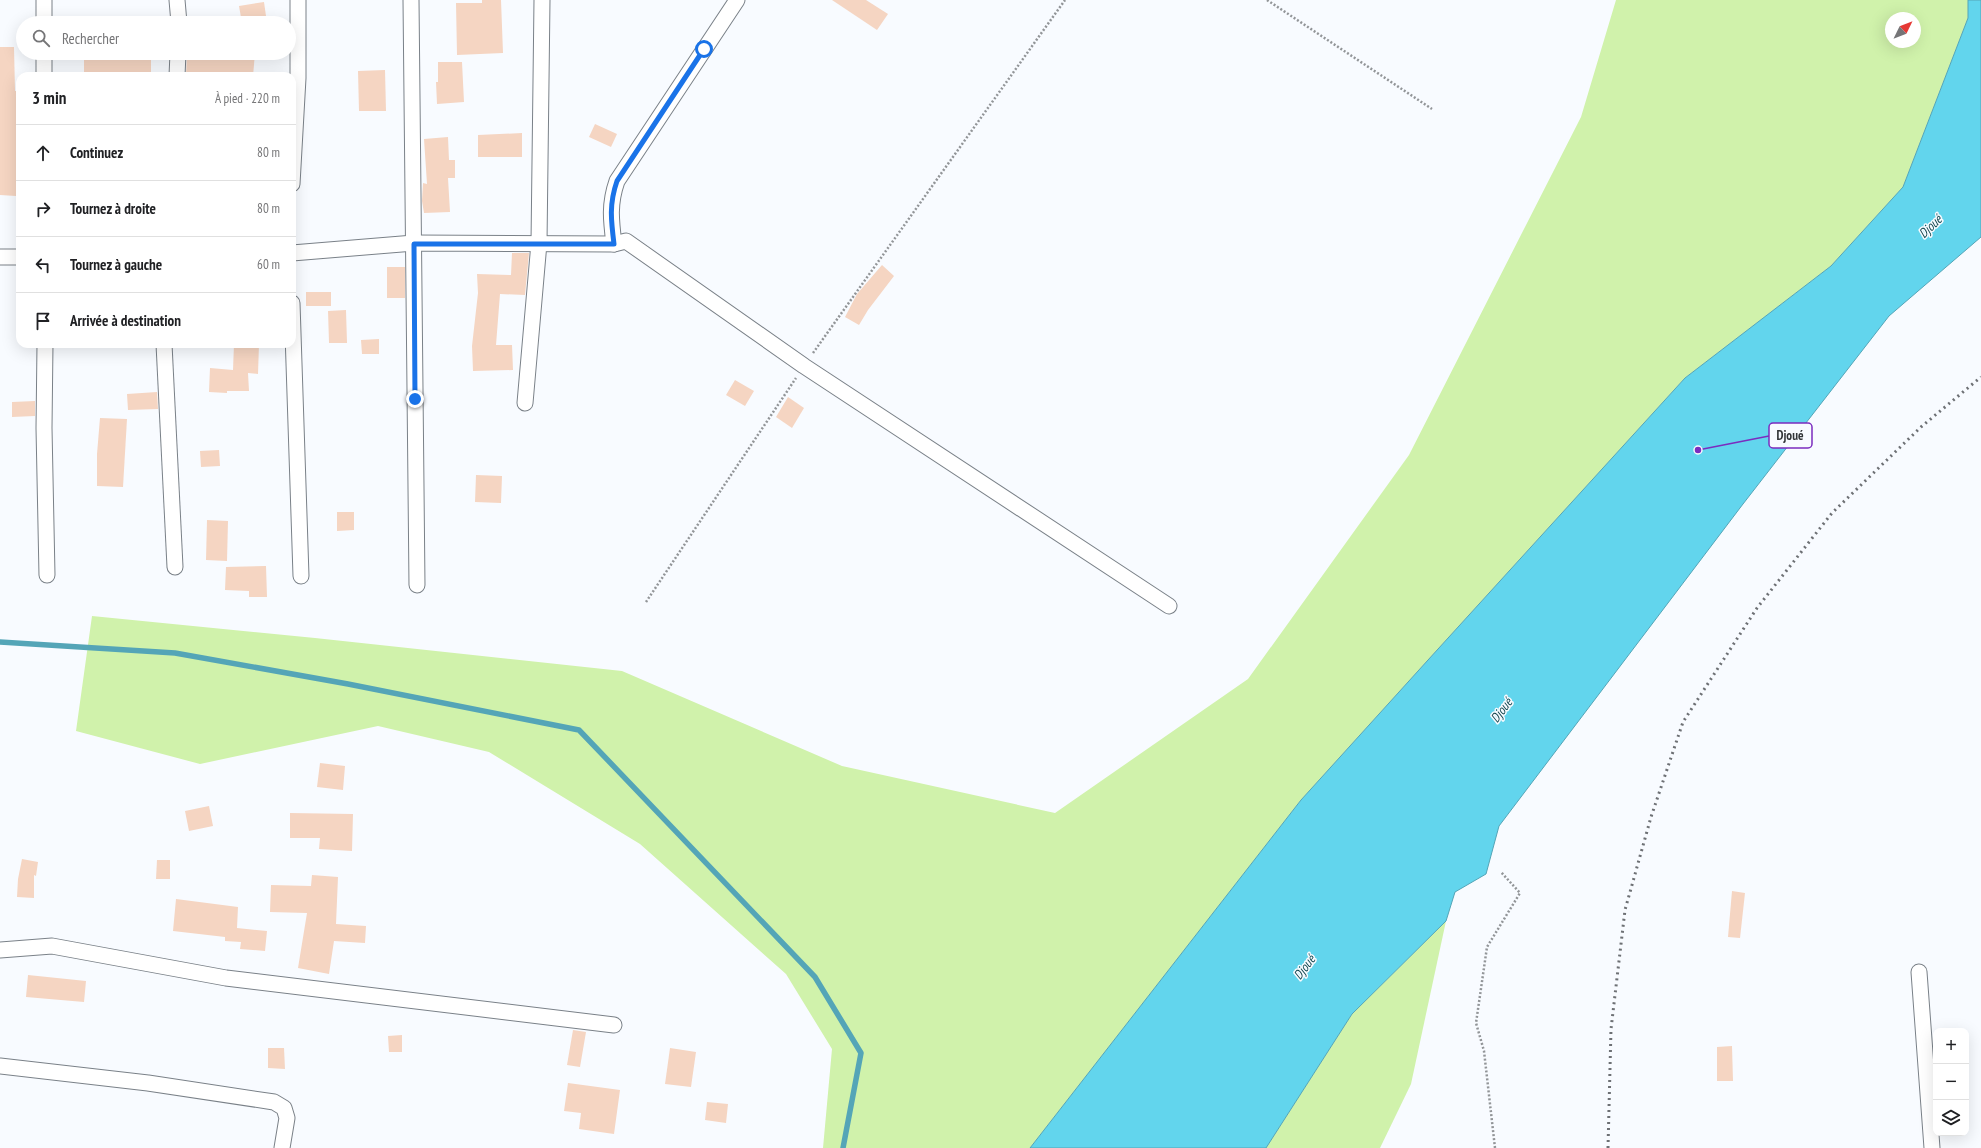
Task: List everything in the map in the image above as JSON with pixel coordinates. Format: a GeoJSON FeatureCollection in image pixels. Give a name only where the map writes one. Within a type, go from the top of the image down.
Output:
{"type":"FeatureCollection","features":[{"type":"Feature","properties":{"kind":"street"},"geometry":{"type":"LineString","coordinates":[[44,0],[44,16]]}},
{"type":"Feature","properties":{"kind":"street"},"geometry":{"type":"LineString","coordinates":[[177,0],[178,16]]}},
{"type":"Feature","properties":{"kind":"street"},"geometry":{"type":"LineString","coordinates":[[296,113],[298,78],[298,0]]}},
{"type":"Feature","properties":{"kind":"street"},"geometry":{"type":"LineString","coordinates":[[411,0],[417,584]]}},
{"type":"Feature","properties":{"kind":"street"},"geometry":{"type":"LineString","coordinates":[[524,404],[538,243],[542,0]]}},
{"type":"Feature","properties":{"kind":"street"},"geometry":{"type":"LineString","coordinates":[[614,244],[611,209],[612,196],[617,181],[737,0]]}},
{"type":"Feature","properties":{"kind":"street"},"geometry":{"type":"LineString","coordinates":[[44,60],[44,72]]}},
{"type":"Feature","properties":{"kind":"street"},"geometry":{"type":"LineString","coordinates":[[177,72],[178,60]]}},
{"type":"Feature","properties":{"kind":"street"},"geometry":{"type":"LineString","coordinates":[[296,253],[414,244],[614,244],[626,241],[804,366],[1169,606]]}},
{"type":"Feature","properties":{"kind":"street"},"geometry":{"type":"LineString","coordinates":[[0,256],[16,257]]}},
{"type":"Feature","properties":{"kind":"street"},"geometry":{"type":"LineString","coordinates":[[45,348],[44,428],[47,575]]}},
{"type":"Feature","properties":{"kind":"street"},"geometry":{"type":"LineString","coordinates":[[164,348],[175,567]]}},
{"type":"Feature","properties":{"kind":"street"},"geometry":{"type":"LineString","coordinates":[[293,348],[301,576]]}},
{"type":"Feature","properties":{"kind":"street"},"geometry":{"type":"LineString","coordinates":[[0,950],[52,946],[226,978],[614,1026]]}},
{"type":"Feature","properties":{"kind":"street"},"geometry":{"type":"LineString","coordinates":[[1919,972],[1932,1148]]}},
{"type":"Feature","properties":{"kind":"street"},"geometry":{"type":"LineString","coordinates":[[0,1066],[156,1084],[274,1102],[284,1108],[287,1118],[282,1148]]}},
{"type":"Feature","properties":{"kind":"path"},"geometry":{"type":"LineString","coordinates":[[646,602],[804,366],[1065,0]]}},
{"type":"Feature","properties":{"kind":"path"},"geometry":{"type":"LineString","coordinates":[[1267,0],[1432,109]]}},
{"type":"Feature","properties":{"kind":"path"},"geometry":{"type":"LineString","coordinates":[[1495,1148],[1484,1051],[1476,1023],[1487,947],[1520,893],[1501,872]]}},
{"type":"Feature","properties":{"kind":"green space"},"geometry":{"type":"Polygon","coordinates":[[[1616,0],[1968,0],[1968,18],[1903,187],[1831,266],[1685,378],[1428,660],[1301,800],[1030,1148],[823,1148],[832,1049],[786,974],[640,844],[489,752],[378,726],[200,764],[76,731],[92,616],[622,671],[842,766],[1055,813],[1248,679],[1409,455],[1581,117],[1616,0]]]}},
{"type":"Feature","properties":{"kind":"green space"},"geometry":{"type":"Polygon","coordinates":[[[1446,921],[1411,1084],[1380,1148],[1266,1148],[1352,1014],[1446,921]]]}},
{"type":"Feature","properties":{"kind":"water"},"geometry":{"type":"Polygon","coordinates":[[[1968,0],[1981,0],[1981,237],[1889,316],[1743,504],[1499,826],[1486,874],[1455,892],[1446,921],[1352,1014],[1266,1148],[1030,1148],[1301,800],[1428,660],[1685,378],[1831,266],[1903,187],[1968,18],[1968,0]]]}},
{"type":"Feature","properties":{"kind":"building"},"geometry":{"type":"Polygon","coordinates":[[[482,0],[501,0],[503,53],[457,55],[456,3],[482,3],[482,0]]]}},
{"type":"Feature","properties":{"kind":"building"},"geometry":{"type":"Polygon","coordinates":[[[832,0],[866,0],[888,14],[877,30],[832,0]]]}},
{"type":"Feature","properties":{"kind":"building"},"geometry":{"type":"Polygon","coordinates":[[[264,2],[266,16],[241,16],[239,6],[264,2]]]}},
{"type":"Feature","properties":{"kind":"building"},"geometry":{"type":"Polygon","coordinates":[[[0,47],[14,47],[16,91],[16,196],[0,195],[0,47]]]}},
{"type":"Feature","properties":{"kind":"building"},"geometry":{"type":"Polygon","coordinates":[[[84,60],[151,60],[151,72],[84,72],[84,60]]]}},
{"type":"Feature","properties":{"kind":"building"},"geometry":{"type":"Polygon","coordinates":[[[187,60],[254,60],[253,72],[186,72],[187,60]]]}},
{"type":"Feature","properties":{"kind":"building"},"geometry":{"type":"Polygon","coordinates":[[[438,62],[462,62],[464,102],[437,104],[436,82],[438,82],[438,62]]]}},
{"type":"Feature","properties":{"kind":"building"},"geometry":{"type":"Polygon","coordinates":[[[385,70],[386,111],[359,111],[358,71],[385,70]]]}},
{"type":"Feature","properties":{"kind":"building"},"geometry":{"type":"Polygon","coordinates":[[[595,124],[617,134],[611,147],[589,137],[595,124]]]}},
{"type":"Feature","properties":{"kind":"building"},"geometry":{"type":"Polygon","coordinates":[[[522,133],[522,157],[478,157],[478,135],[522,133]]]}},
{"type":"Feature","properties":{"kind":"building"},"geometry":{"type":"Polygon","coordinates":[[[448,137],[449,160],[455,160],[455,178],[448,178],[450,212],[424,213],[422,201],[423,183],[427,184],[424,139],[448,137]]]}},
{"type":"Feature","properties":{"kind":"building"},"geometry":{"type":"Polygon","coordinates":[[[512,253],[529,253],[525,295],[500,294],[496,345],[512,345],[513,370],[473,371],[472,346],[478,293],[477,274],[511,275],[512,253]]]}},
{"type":"Feature","properties":{"kind":"building"},"geometry":{"type":"Polygon","coordinates":[[[882,265],[894,276],[868,310],[859,325],[845,317],[857,294],[882,265]]]}},
{"type":"Feature","properties":{"kind":"building"},"geometry":{"type":"Polygon","coordinates":[[[387,267],[405,267],[405,298],[387,298],[387,267]]]}},
{"type":"Feature","properties":{"kind":"building"},"geometry":{"type":"Polygon","coordinates":[[[306,292],[331,292],[331,306],[306,306],[306,292]]]}},
{"type":"Feature","properties":{"kind":"building"},"geometry":{"type":"Polygon","coordinates":[[[346,310],[347,343],[329,343],[328,311],[346,310]]]}},
{"type":"Feature","properties":{"kind":"building"},"geometry":{"type":"Polygon","coordinates":[[[379,339],[379,354],[362,354],[361,340],[379,339]]]}},
{"type":"Feature","properties":{"kind":"building"},"geometry":{"type":"Polygon","coordinates":[[[234,348],[259,348],[258,374],[248,373],[249,391],[227,391],[227,393],[209,392],[210,368],[233,370],[234,348]]]}},
{"type":"Feature","properties":{"kind":"building"},"geometry":{"type":"Polygon","coordinates":[[[735,380],[754,391],[745,406],[726,395],[735,380]]]}},
{"type":"Feature","properties":{"kind":"building"},"geometry":{"type":"Polygon","coordinates":[[[157,392],[158,409],[128,410],[127,394],[157,392]]]}},
{"type":"Feature","properties":{"kind":"building"},"geometry":{"type":"Polygon","coordinates":[[[788,397],[804,408],[792,428],[776,417],[788,397]]]}},
{"type":"Feature","properties":{"kind":"building"},"geometry":{"type":"Polygon","coordinates":[[[35,401],[35,416],[12,417],[12,402],[35,401]]]}},
{"type":"Feature","properties":{"kind":"building"},"geometry":{"type":"Polygon","coordinates":[[[100,418],[127,419],[123,487],[97,486],[97,454],[100,418]]]}},
{"type":"Feature","properties":{"kind":"building"},"geometry":{"type":"Polygon","coordinates":[[[219,450],[220,466],[201,467],[200,451],[219,450]]]}},
{"type":"Feature","properties":{"kind":"building"},"geometry":{"type":"Polygon","coordinates":[[[476,475],[502,476],[501,503],[475,502],[476,475]]]}},
{"type":"Feature","properties":{"kind":"building"},"geometry":{"type":"Polygon","coordinates":[[[337,512],[354,512],[354,530],[337,531],[337,512]]]}},
{"type":"Feature","properties":{"kind":"building"},"geometry":{"type":"Polygon","coordinates":[[[207,520],[228,521],[227,561],[206,560],[207,520]]]}},
{"type":"Feature","properties":{"kind":"building"},"geometry":{"type":"Polygon","coordinates":[[[266,566],[267,597],[249,597],[249,591],[225,590],[226,567],[266,566]]]}},
{"type":"Feature","properties":{"kind":"building"},"geometry":{"type":"Polygon","coordinates":[[[320,763],[345,766],[343,790],[317,787],[320,763]]]}},
{"type":"Feature","properties":{"kind":"building"},"geometry":{"type":"Polygon","coordinates":[[[209,806],[213,826],[189,831],[185,811],[209,806]]]}},
{"type":"Feature","properties":{"kind":"building"},"geometry":{"type":"Polygon","coordinates":[[[290,813],[353,814],[352,851],[319,849],[320,838],[290,838],[290,813]]]}},
{"type":"Feature","properties":{"kind":"building"},"geometry":{"type":"Polygon","coordinates":[[[22,859],[38,862],[36,876],[34,875],[34,898],[17,897],[18,879],[22,859]]]}},
{"type":"Feature","properties":{"kind":"building"},"geometry":{"type":"Polygon","coordinates":[[[157,860],[170,860],[170,879],[156,879],[157,860]]]}},
{"type":"Feature","properties":{"kind":"building"},"geometry":{"type":"Polygon","coordinates":[[[312,875],[338,877],[336,924],[366,926],[365,943],[334,941],[329,974],[298,968],[307,913],[270,912],[271,885],[311,886],[312,875]]]}},
{"type":"Feature","properties":{"kind":"building"},"geometry":{"type":"Polygon","coordinates":[[[1732,891],[1745,893],[1740,938],[1728,937],[1732,891]]]}},
{"type":"Feature","properties":{"kind":"building"},"geometry":{"type":"Polygon","coordinates":[[[176,899],[238,907],[237,928],[267,931],[265,951],[240,949],[241,942],[225,941],[225,937],[173,931],[176,899]]]}},
{"type":"Feature","properties":{"kind":"building"},"geometry":{"type":"Polygon","coordinates":[[[28,975],[86,981],[84,1002],[26,997],[28,975]]]}},
{"type":"Feature","properties":{"kind":"building"},"geometry":{"type":"Polygon","coordinates":[[[573,1030],[586,1032],[580,1067],[567,1065],[573,1030]]]}},
{"type":"Feature","properties":{"kind":"building"},"geometry":{"type":"Polygon","coordinates":[[[402,1035],[402,1052],[389,1052],[388,1036],[402,1035]]]}},
{"type":"Feature","properties":{"kind":"building"},"geometry":{"type":"Polygon","coordinates":[[[1732,1046],[1733,1081],[1717,1081],[1717,1047],[1732,1046]]]}},
{"type":"Feature","properties":{"kind":"building"},"geometry":{"type":"Polygon","coordinates":[[[268,1048],[284,1048],[285,1069],[268,1068],[268,1048]]]}},
{"type":"Feature","properties":{"kind":"building"},"geometry":{"type":"Polygon","coordinates":[[[670,1048],[696,1052],[691,1087],[665,1084],[670,1048]]]}},
{"type":"Feature","properties":{"kind":"building"},"geometry":{"type":"Polygon","coordinates":[[[568,1083],[620,1090],[614,1134],[579,1129],[581,1113],[564,1111],[568,1083]]]}},
{"type":"Feature","properties":{"kind":"building"},"geometry":{"type":"Polygon","coordinates":[[[707,1102],[728,1104],[726,1123],[705,1120],[707,1102]]]}},
{"type":"Feature","properties":{"kind":"waterway"},"geometry":{"type":"LineString","coordinates":[[0,642],[175,653],[348,684],[579,730],[815,977],[861,1053],[843,1148]]}},
{"type":"Feature","properties":{"kind":"railway"},"geometry":{"type":"LineString","coordinates":[[1608,1148],[1611,1029],[1625,910],[1651,817],[1683,722],[1757,608],[1832,513],[1921,427],[1981,377]]}},
{"type":"Feature","properties":{"kind":"place","name":"Djoué"},"geometry":{"type":"Point","coordinates":[1698,450]}},
{"type":"Feature","properties":{"kind":"route"},"geometry":{"type":"LineString","coordinates":[[415,399],[414,244],[614,244],[611,215],[612,196],[617,181],[704,49]]}}]}
